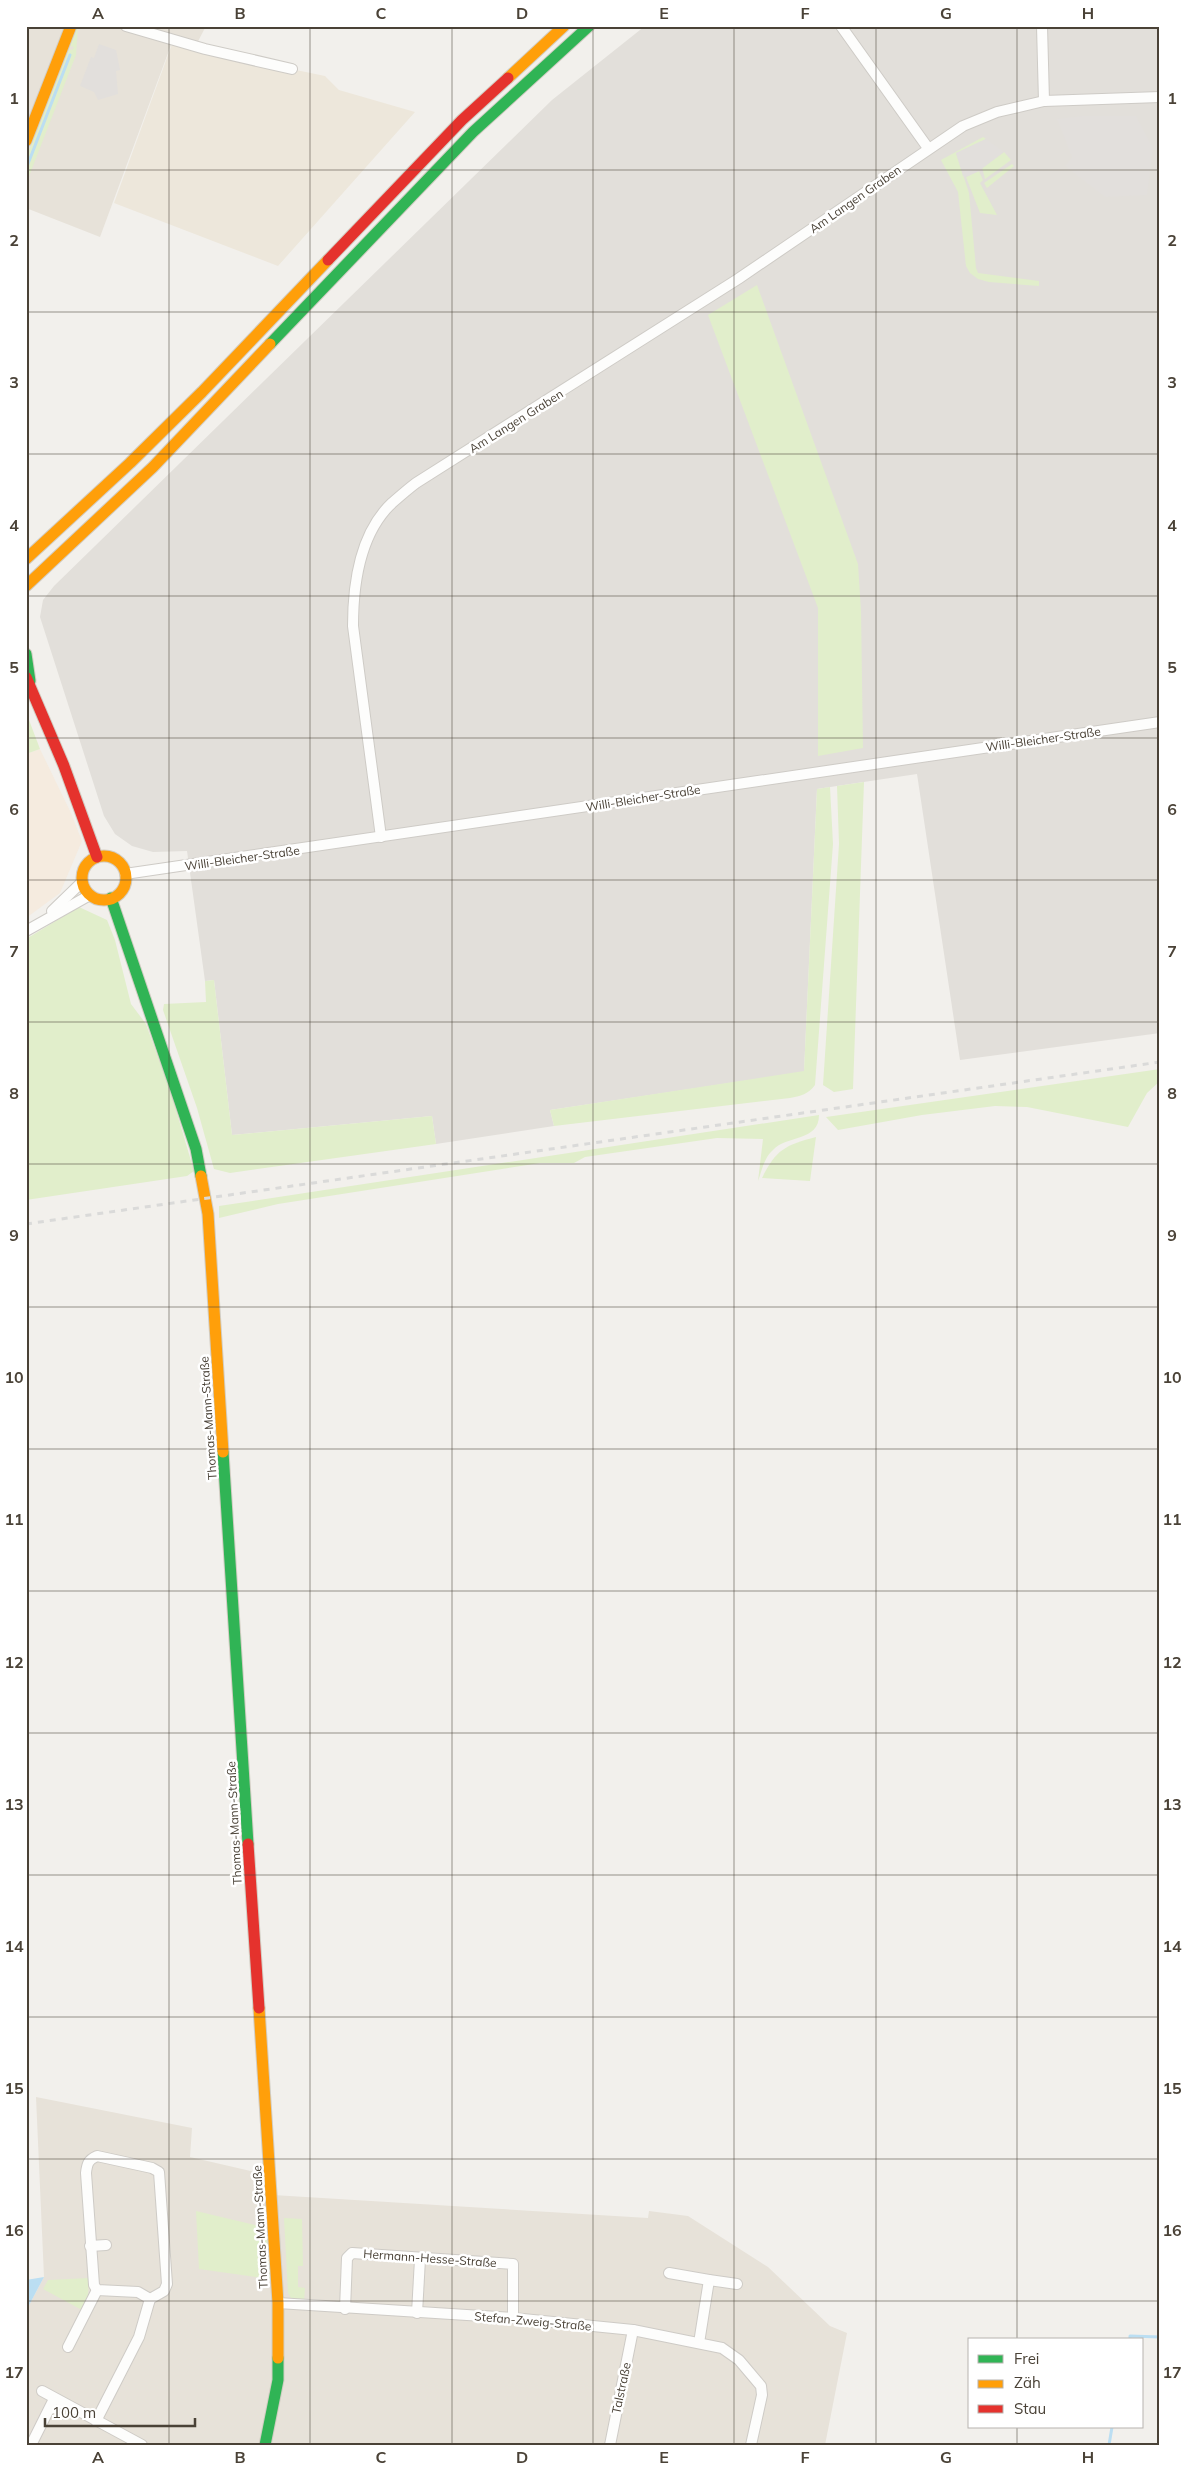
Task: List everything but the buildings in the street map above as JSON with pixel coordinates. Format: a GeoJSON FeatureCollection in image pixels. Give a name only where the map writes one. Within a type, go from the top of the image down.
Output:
{"type":"FeatureCollection","features":[{"type":"Feature","properties":{"kind":"main road"},"geometry":{"type":"LineString","coordinates":[[26,140],[71,26]]}},
{"type":"Feature","properties":{"kind":"main road"},"geometry":{"type":"LineString","coordinates":[[26,559],[189,406],[462,120],[564,26]]}},
{"type":"Feature","properties":{"kind":"main road"},"geometry":{"type":"LineString","coordinates":[[26,586],[154,466],[473,132],[588,26]]}},
{"type":"Feature","properties":{"kind":"main road"},"geometry":{"type":"LineString","coordinates":[[26,548],[47,540]]}},
{"type":"Feature","properties":{"kind":"main road"},"geometry":{"type":"LineString","coordinates":[[26,654],[28,679],[64,766],[97,857]]}},
{"type":"Feature","properties":{"kind":"main road"},"geometry":{"type":"LineString","coordinates":[[97,857],[115,859],[125,874],[123,889],[111,898],[100,899],[90,895],[82,882],[83,870],[87,864],[97,857]]}},
{"type":"Feature","properties":{"kind":"main road","name":"Thomas-Mann-Straße"},"geometry":{"type":"LineString","coordinates":[[111,898],[196,1149],[206,1198],[236,1626],[278,2304],[278,2380],[265,2445]]}},
{"type":"Feature","properties":{"kind":"street"},"geometry":{"type":"LineString","coordinates":[[126,26],[205,49],[292,69]]}},
{"type":"Feature","properties":{"kind":"street"},"geometry":{"type":"LineString","coordinates":[[841,26],[928,148]]}},
{"type":"Feature","properties":{"kind":"street"},"geometry":{"type":"LineString","coordinates":[[1042,26],[1044,102]]}},
{"type":"Feature","properties":{"kind":"street","name":"Am Langen Graben"},"geometry":{"type":"LineString","coordinates":[[381,837],[352,626],[353,597],[362,554],[375,527],[391,504],[416,483],[738,279],[963,126],[997,112],[1044,102],[1160,97]]}},
{"type":"Feature","properties":{"kind":"street","name":"Willi-Bleicher-Straße"},"geometry":{"type":"LineString","coordinates":[[125,874],[1160,722]]}},
{"type":"Feature","properties":{"kind":"street"},"geometry":{"type":"LineString","coordinates":[[44,920],[82,882]]}},
{"type":"Feature","properties":{"kind":"street"},"geometry":{"type":"LineString","coordinates":[[26,931],[90,895]]}},
{"type":"Feature","properties":{"kind":"street"},"geometry":{"type":"LineString","coordinates":[[68,2347],[97,2290],[93,2280],[90,2246],[87,2164],[90,2159],[101,2157],[152,2168],[159,2172],[167,2284],[164,2291],[150,2299],[139,2337],[96,2421]]}},
{"type":"Feature","properties":{"kind":"street"},"geometry":{"type":"LineString","coordinates":[[90,2246],[106,2245]]}},
{"type":"Feature","properties":{"kind":"street","name":"Hermann-Hesse-Straße"},"geometry":{"type":"LineString","coordinates":[[346,2309],[349,2254],[513,2264],[513,2318]]}},
{"type":"Feature","properties":{"kind":"street"},"geometry":{"type":"LineString","coordinates":[[417,2313],[420,2259]]}},
{"type":"Feature","properties":{"kind":"street"},"geometry":{"type":"LineString","coordinates":[[669,2273],[737,2284]]}},
{"type":"Feature","properties":{"kind":"street"},"geometry":{"type":"LineString","coordinates":[[699,2343],[709,2280]]}},
{"type":"Feature","properties":{"kind":"street"},"geometry":{"type":"LineString","coordinates":[[97,2290],[138,2292],[150,2299]]}},
{"type":"Feature","properties":{"kind":"street","name":"Stefan-Zweig-Straße"},"geometry":{"type":"LineString","coordinates":[[278,2304],[513,2318],[633,2330],[722,2348],[730,2352],[761,2386],[762,2395],[751,2445]]}},
{"type":"Feature","properties":{"kind":"street","name":"Talstraße"},"geometry":{"type":"LineString","coordinates":[[610,2445],[633,2330]]}},
{"type":"Feature","properties":{"kind":"street"},"geometry":{"type":"LineString","coordinates":[[42,2391],[142,2445]]}},
{"type":"Feature","properties":{"kind":"street"},"geometry":{"type":"LineString","coordinates":[[31,2445],[54,2398]]}},
{"type":"Feature","properties":{"kind":"shaded area"},"geometry":{"type":"Polygon","coordinates":[[[26,26],[206,26],[194,49],[171,45],[100,237],[26,208],[26,26]]]}},
{"type":"Feature","properties":{"kind":"shaded area"},"geometry":{"type":"Polygon","coordinates":[[[645,26],[1160,26],[1160,1033],[960,1060],[917,774],[817,789],[804,1072],[550,1110],[554,1126],[436,1144],[432,1116],[232,1135],[214,980],[205,981],[187,851],[153,852],[132,846],[115,834],[104,816],[40,617],[43,600],[54,586],[552,100],[645,26]]]}},
{"type":"Feature","properties":{"kind":"shaded area"},"geometry":{"type":"Polygon","coordinates":[[[99,44],[116,50],[120,70],[116,71],[118,94],[98,100],[94,92],[80,86],[91,57],[94,58],[99,44]]]}},
{"type":"Feature","properties":{"kind":"shaded area"},"geometry":{"type":"Polygon","coordinates":[[[172,44],[325,76],[339,90],[415,112],[278,266],[114,203],[172,44]]]}},
{"type":"Feature","properties":{"kind":"shaded area"},"geometry":{"type":"Polygon","coordinates":[[[1082,116],[1136,116],[1153,148],[1147,195],[1105,197],[1065,166],[1072,157],[1057,119],[1082,116]]]}},
{"type":"Feature","properties":{"kind":"shaded area"},"geometry":{"type":"Polygon","coordinates":[[[986,139],[1004,152],[979,171],[966,177],[963,176],[956,153],[986,139]]]}},
{"type":"Feature","properties":{"kind":"shaded area"},"geometry":{"type":"Polygon","coordinates":[[[40,749],[71,813],[82,841],[60,893],[26,918],[26,754],[40,749]]]}},
{"type":"Feature","properties":{"kind":"shaded area"},"geometry":{"type":"Polygon","coordinates":[[[36,2097],[192,2128],[190,2157],[264,2174],[277,2279],[273,2195],[648,2218],[649,2211],[688,2216],[768,2267],[830,2326],[847,2333],[825,2445],[26,2445],[26,2311],[44,2277],[36,2097]]]}},
{"type":"Feature","properties":{"kind":"green space"},"geometry":{"type":"Polygon","coordinates":[[[78,26],[76,55],[26,184],[26,158],[69,49],[72,50],[74,47],[70,46],[78,26]]]}},
{"type":"Feature","properties":{"kind":"green space"},"geometry":{"type":"Polygon","coordinates":[[[983,137],[986,139],[956,153],[969,193],[976,268],[978,273],[1039,281],[1039,286],[989,282],[978,279],[970,273],[966,266],[958,192],[941,160],[983,137]]]}},
{"type":"Feature","properties":{"kind":"green space"},"geometry":{"type":"Polygon","coordinates":[[[1004,152],[1011,160],[985,179],[982,167],[1004,152]]]}},
{"type":"Feature","properties":{"kind":"green space"},"geometry":{"type":"Polygon","coordinates":[[[1012,164],[1014,166],[987,188],[984,183],[1012,164]]]}},
{"type":"Feature","properties":{"kind":"green space"},"geometry":{"type":"Polygon","coordinates":[[[979,171],[983,180],[980,183],[997,215],[980,213],[966,177],[979,171]]]}},
{"type":"Feature","properties":{"kind":"green space"},"geometry":{"type":"Polygon","coordinates":[[[757,285],[858,564],[861,611],[863,748],[818,756],[818,608],[708,315],[757,285]]]}},
{"type":"Feature","properties":{"kind":"green space"},"geometry":{"type":"Polygon","coordinates":[[[26,712],[40,749],[26,754],[26,712]]]}},
{"type":"Feature","properties":{"kind":"green space"},"geometry":{"type":"Polygon","coordinates":[[[864,782],[853,1089],[834,1092],[823,1085],[839,844],[837,786],[864,782]]]}},
{"type":"Feature","properties":{"kind":"green space"},"geometry":{"type":"Polygon","coordinates":[[[830,787],[833,844],[815,1085],[813,1088],[804,1094],[790,1098],[554,1126],[550,1110],[804,1071],[817,789],[830,787]]]}},
{"type":"Feature","properties":{"kind":"green space"},"geometry":{"type":"Polygon","coordinates":[[[79,907],[107,920],[115,940],[131,1004],[146,1024],[171,1093],[194,1171],[187,1176],[26,1200],[26,939],[79,907]]]}},
{"type":"Feature","properties":{"kind":"green space"},"geometry":{"type":"Polygon","coordinates":[[[214,980],[232,1135],[432,1116],[436,1144],[230,1173],[214,1169],[197,1108],[163,1010],[164,1004],[206,1002],[205,981],[214,980]]]}},
{"type":"Feature","properties":{"kind":"green space"},"geometry":{"type":"Polygon","coordinates":[[[1160,1069],[1160,1081],[1147,1093],[1128,1127],[1027,1107],[995,1106],[922,1115],[838,1130],[826,1117],[1160,1069]]]}},
{"type":"Feature","properties":{"kind":"green space"},"geometry":{"type":"Polygon","coordinates":[[[819,1115],[818,1124],[814,1130],[779,1145],[770,1153],[758,1181],[763,1139],[717,1138],[585,1157],[574,1163],[540,1163],[278,1204],[219,1218],[219,1206],[819,1115]]]}},
{"type":"Feature","properties":{"kind":"green space"},"geometry":{"type":"Polygon","coordinates":[[[816,1137],[810,1181],[762,1178],[777,1154],[789,1146],[816,1137]]]}},
{"type":"Feature","properties":{"kind":"green space"},"geometry":{"type":"Polygon","coordinates":[[[196,2211],[267,2228],[270,2279],[199,2269],[196,2211]]]}},
{"type":"Feature","properties":{"kind":"green space"},"geometry":{"type":"Polygon","coordinates":[[[284,2218],[302,2219],[303,2266],[298,2266],[298,2287],[305,2288],[304,2301],[291,2298],[288,2293],[284,2218]]]}},
{"type":"Feature","properties":{"kind":"green space"},"geometry":{"type":"Polygon","coordinates":[[[89,2278],[88,2295],[82,2310],[43,2289],[48,2280],[89,2278]]]}},
{"type":"Feature","properties":{"kind":"water"},"geometry":{"type":"Polygon","coordinates":[[[44,2277],[26,2311],[26,2280],[44,2277]]]}},
{"type":"Feature","properties":{"kind":"waterway"},"geometry":{"type":"LineString","coordinates":[[26,169],[70,55]]}},
{"type":"Feature","properties":{"kind":"waterway"},"geometry":{"type":"LineString","coordinates":[[1130,2338],[1130,2336],[1160,2337]]}},
{"type":"Feature","properties":{"kind":"waterway"},"geometry":{"type":"LineString","coordinates":[[1109,2445],[1112,2428]]}},
{"type":"Feature","properties":{"kind":"railway"},"geometry":{"type":"LineString","coordinates":[[26,1224],[1160,1062]]}},
{"type":"Feature","properties":{"kind":"traffic: fast"},"geometry":{"type":"LineString","coordinates":[[270,344],[473,132],[589,26]]}},
{"type":"Feature","properties":{"kind":"traffic: fast"},"geometry":{"type":"LineString","coordinates":[[26,654],[30,681]]}},
{"type":"Feature","properties":{"kind":"traffic: fast"},"geometry":{"type":"LineString","coordinates":[[111,898],[196,1149],[201,1176]]}},
{"type":"Feature","properties":{"kind":"traffic: fast"},"geometry":{"type":"LineString","coordinates":[[223,1452],[248,1844]]}},
{"type":"Feature","properties":{"kind":"traffic: fast"},"geometry":{"type":"LineString","coordinates":[[265,2445],[278,2380],[278,2358]]}},
{"type":"Feature","properties":{"kind":"traffic: slow"},"geometry":{"type":"LineString","coordinates":[[26,141],[71,26]]}},
{"type":"Feature","properties":{"kind":"traffic: slow"},"geometry":{"type":"LineString","coordinates":[[508,78],[564,26]]}},
{"type":"Feature","properties":{"kind":"traffic: slow"},"geometry":{"type":"LineString","coordinates":[[26,559],[130,463],[202,392],[328,260]]}},
{"type":"Feature","properties":{"kind":"traffic: slow"},"geometry":{"type":"LineString","coordinates":[[26,586],[153,467],[270,344]]}},
{"type":"Feature","properties":{"kind":"traffic: slow"},"geometry":{"type":"LineString","coordinates":[[104,856],[116,860],[122,866],[126,878],[122,890],[116,896],[104,900],[92,896],[86,890],[82,878],[86,866],[92,860],[104,856]]}},
{"type":"Feature","properties":{"kind":"traffic: slow"},"geometry":{"type":"LineString","coordinates":[[201,1176],[208,1214],[223,1452]]}},
{"type":"Feature","properties":{"kind":"traffic: slow"},"geometry":{"type":"LineString","coordinates":[[259,2008],[278,2303],[278,2358]]}},
{"type":"Feature","properties":{"kind":"traffic: jam"},"geometry":{"type":"LineString","coordinates":[[328,260],[462,120],[508,78]]}},
{"type":"Feature","properties":{"kind":"traffic: jam"},"geometry":{"type":"LineString","coordinates":[[26,677],[64,766],[97,857]]}},
{"type":"Feature","properties":{"kind":"traffic: jam"},"geometry":{"type":"LineString","coordinates":[[248,1844],[259,2008]]}}]}
